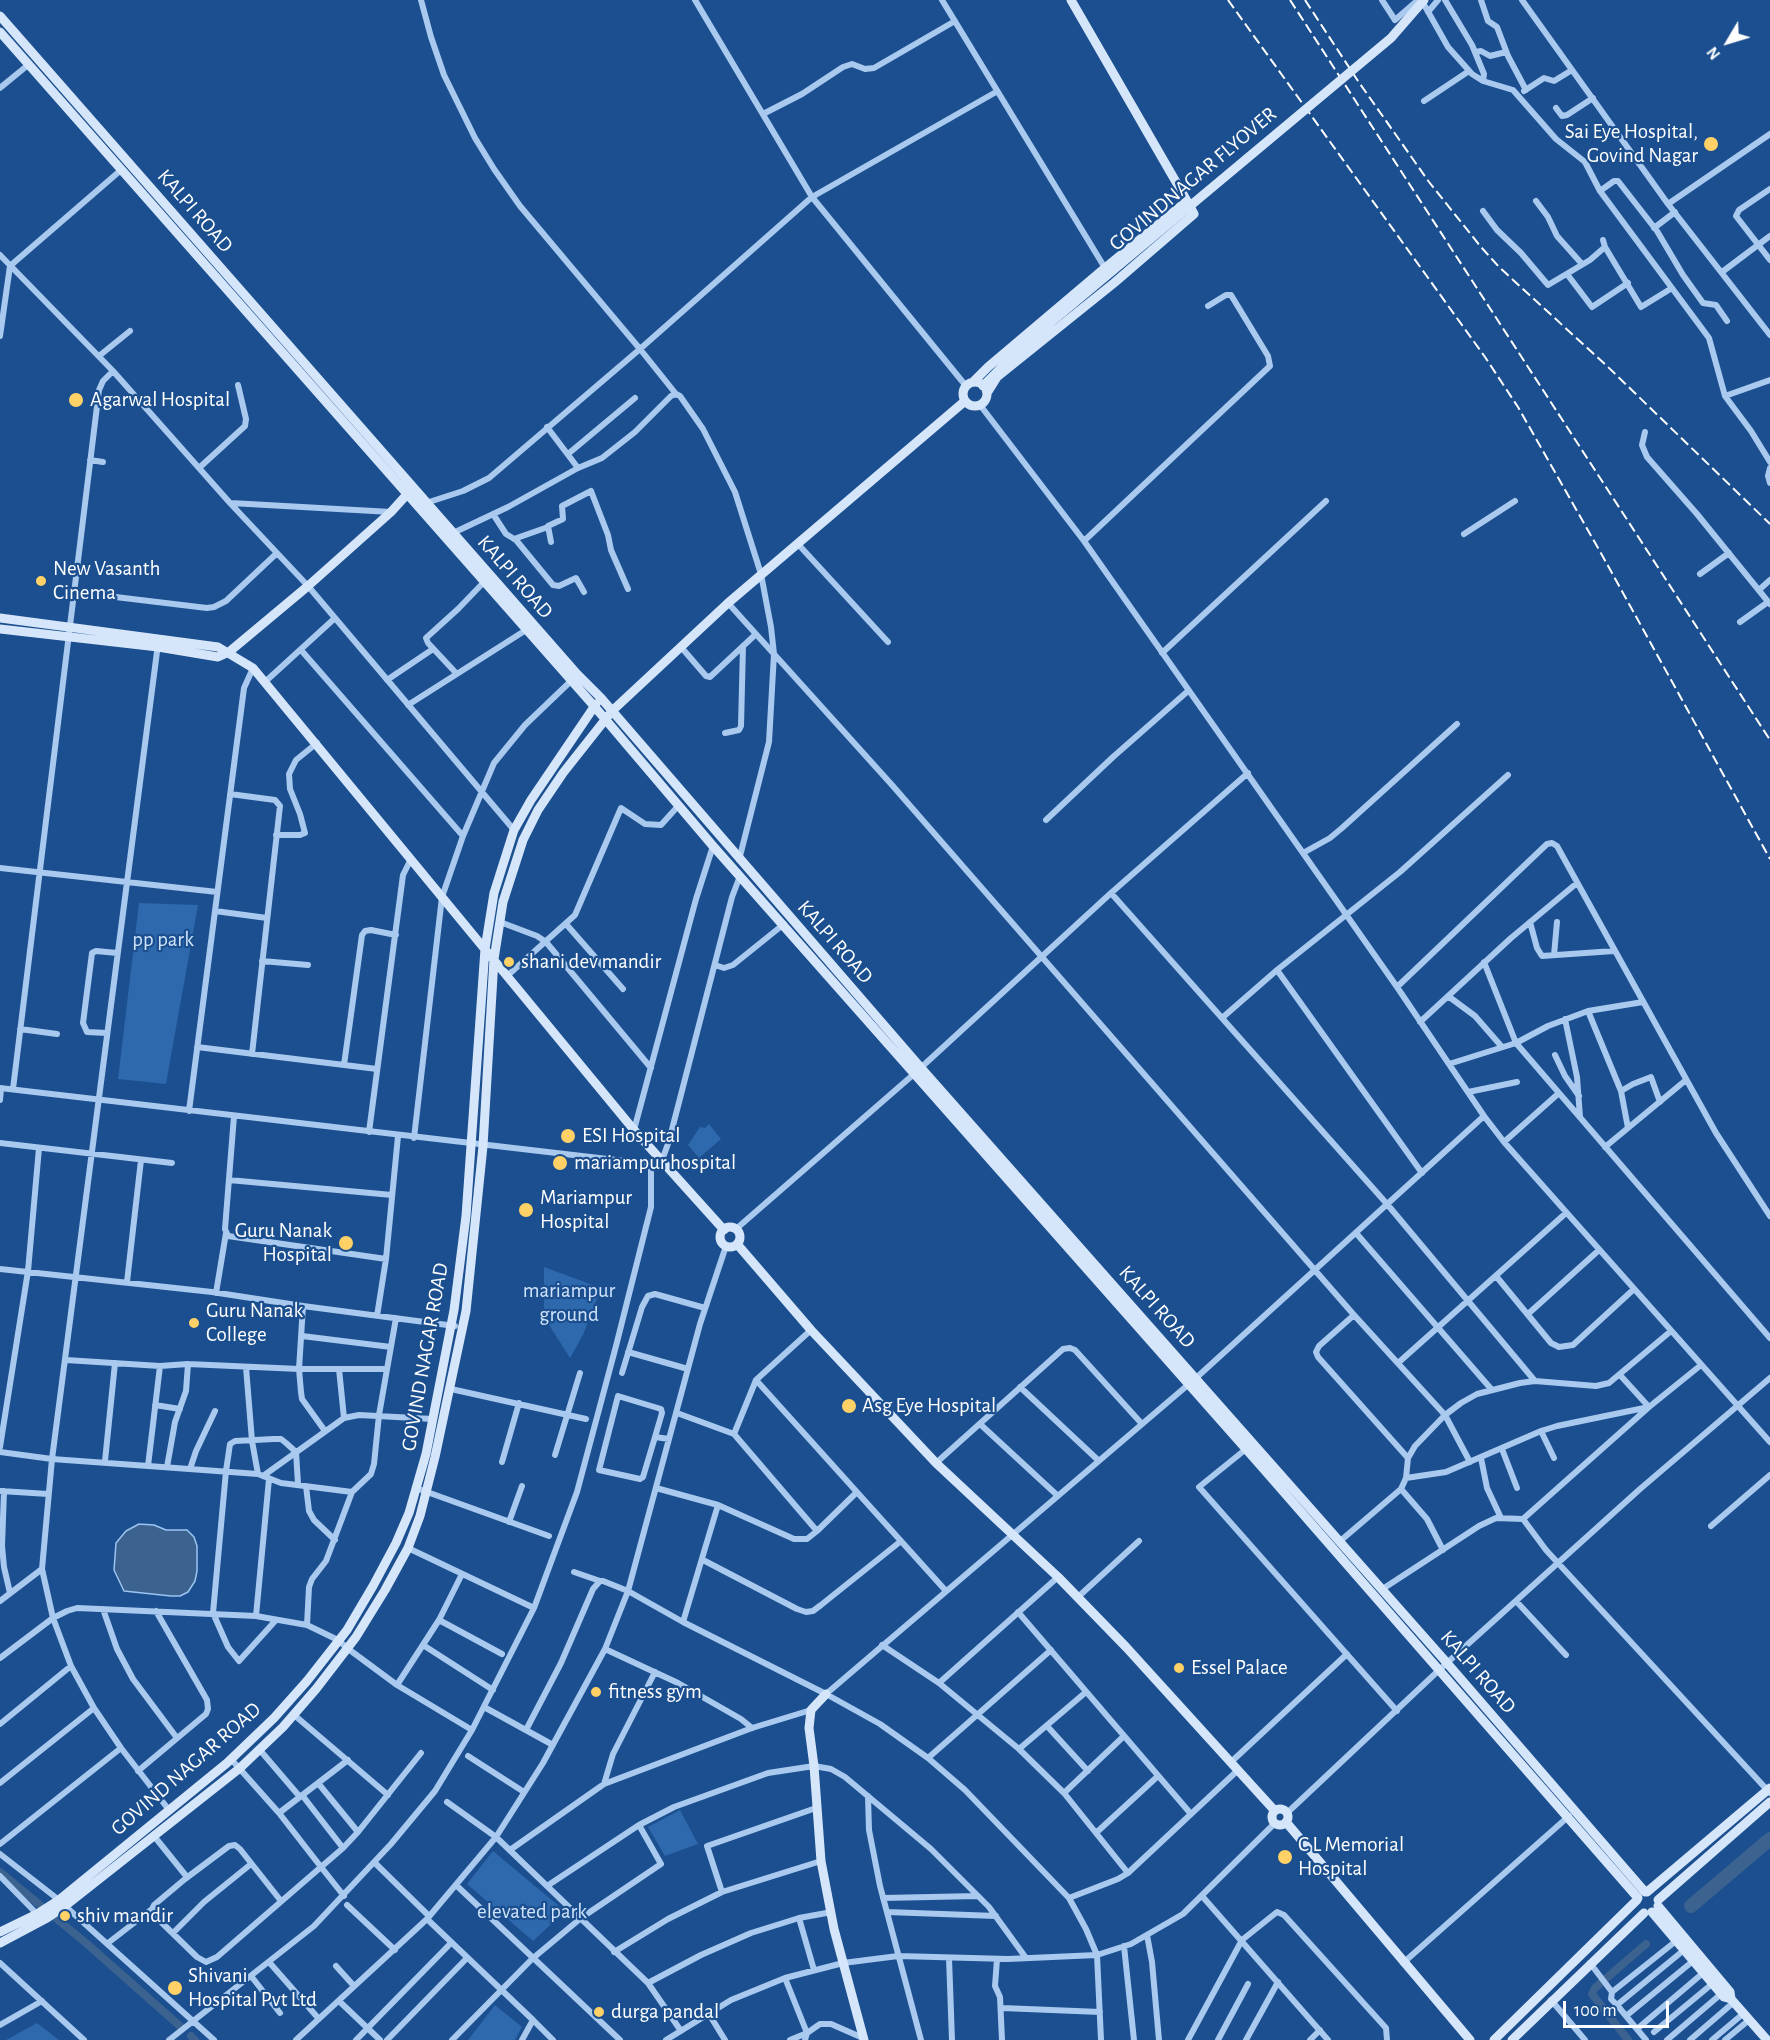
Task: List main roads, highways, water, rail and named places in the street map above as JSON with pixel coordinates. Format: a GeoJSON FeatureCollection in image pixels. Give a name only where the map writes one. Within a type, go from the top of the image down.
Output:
{"type":"FeatureCollection","features":[{"type":"Feature","properties":{"kind":"main road","name":"GOVINDNAGAR FLYOVER"},"geometry":{"type":"LineString","coordinates":[[985,389],[1003,365],[1120,263],[1391,38],[1421,0]]}},
{"type":"Feature","properties":{"kind":"main road","name":"GOVINDNAGAR FLYOVER"},"geometry":{"type":"LineString","coordinates":[[1072,4],[1187,201]]}},
{"type":"Feature","properties":{"kind":"main road","name":"KALPI ROAD"},"geometry":{"type":"LineString","coordinates":[[0,16],[410,492]]}},
{"type":"Feature","properties":{"kind":"main road","name":"KALPI ROAD"},"geometry":{"type":"LineString","coordinates":[[0,32],[120,170],[423,506],[526,630],[574,678],[601,698],[1113,1300],[1246,1449],[1567,1819],[1642,1895]]}},
{"type":"Feature","properties":{"kind":"main road"},"geometry":{"type":"LineString","coordinates":[[1187,201],[1194,214],[1114,283],[997,377],[985,389],[985,400],[980,405],[972,406],[965,401],[963,393],[988,367],[1187,201]]}},
{"type":"Feature","properties":{"kind":"main road"},"geometry":{"type":"LineString","coordinates":[[970,384],[985,389]]}},
{"type":"Feature","properties":{"kind":"main road","name":"GOVIND NAGAR ROAD"},"geometry":{"type":"LineString","coordinates":[[58,1905],[154,1836],[240,1768],[260,1749],[316,1689],[386,1590],[408,1548],[420,1516],[451,1389],[463,1327],[483,1146],[494,959],[500,922],[523,840],[538,810],[563,773],[612,711],[761,574],[965,401]]}},
{"type":"Feature","properties":{"kind":"main road"},"geometry":{"type":"LineString","coordinates":[[0,629],[69,632],[158,642],[218,657],[230,652],[308,586],[391,512],[410,492]]}},
{"type":"Feature","properties":{"kind":"main road","name":"KALPI ROAD"},"geometry":{"type":"LineString","coordinates":[[423,506],[453,533],[574,678],[605,720],[713,846],[1120,1293],[1448,1663],[1576,1811],[1642,1895]]}},
{"type":"Feature","properties":{"kind":"main road"},"geometry":{"type":"LineString","coordinates":[[0,618],[54,627],[69,632]]}},
{"type":"Feature","properties":{"kind":"main road"},"geometry":{"type":"LineString","coordinates":[[230,652],[253,668],[266,681],[634,1131],[656,1164],[724,1230]]}},
{"type":"Feature","properties":{"kind":"main road","name":"GOVIND NAGAR ROAD"},"geometry":{"type":"LineString","coordinates":[[58,1905],[231,1759],[274,1718],[302,1688],[347,1630],[374,1586],[396,1543],[409,1513],[426,1454],[454,1310],[466,1216],[485,950],[494,893],[514,830],[531,800],[601,698]]}},
{"type":"Feature","properties":{"kind":"main road"},"geometry":{"type":"LineString","coordinates":[[730,1227],[736,1229],[740,1238],[737,1244],[732,1247],[726,1246],[721,1239],[724,1230],[730,1227]]}},
{"type":"Feature","properties":{"kind":"main road"},"geometry":{"type":"LineString","coordinates":[[737,1244],[811,1330],[936,1463],[1013,1533],[1078,1597],[1275,1811]]}},
{"type":"Feature","properties":{"kind":"main road"},"geometry":{"type":"LineString","coordinates":[[1113,1300],[1120,1293]]}},
{"type":"Feature","properties":{"kind":"main road"},"geometry":{"type":"LineString","coordinates":[[826,1694],[811,1710],[809,1728],[821,1861],[843,1963],[863,2039]]}},
{"type":"Feature","properties":{"kind":"main road"},"geometry":{"type":"LineString","coordinates":[[1494,2040],[1642,1895],[1769,1790]]}},
{"type":"Feature","properties":{"kind":"main road"},"geometry":{"type":"LineString","coordinates":[[1512,2040],[1590,1963],[1770,1802]]}},
{"type":"Feature","properties":{"kind":"main road"},"geometry":{"type":"LineString","coordinates":[[1275,1811],[1283,1810],[1403,1963],[1470,2040]]}},
{"type":"Feature","properties":{"kind":"main road"},"geometry":{"type":"LineString","coordinates":[[1275,1811],[1273,1816],[1275,1823],[1282,1825],[1287,1818]]}},
{"type":"Feature","properties":{"kind":"main road","name":"KALPI ROAD"},"geometry":{"type":"LineString","coordinates":[[1642,1895],[1653,1893],[1653,1908],[1676,1941],[1721,1994],[1732,2001],[1767,2040]]}},
{"type":"Feature","properties":{"kind":"main road","name":"KALPI ROAD"},"geometry":{"type":"LineString","coordinates":[[1642,1895],[1638,1908],[1653,1908],[1730,1992],[1732,2001]]}},
{"type":"Feature","properties":{"kind":"main road"},"geometry":{"type":"LineString","coordinates":[[0,1943],[58,1905]]}},
{"type":"Feature","properties":{"kind":"main road"},"geometry":{"type":"LineString","coordinates":[[0,1932],[41,1915]]}},
{"type":"Feature","properties":{"kind":"waterway"},"geometry":{"type":"LineString","coordinates":[[1691,1906],[1770,1839]]}},
{"type":"Feature","properties":{"kind":"waterway"},"geometry":{"type":"LineString","coordinates":[[0,1872],[86,1943],[181,2027]]}},
{"type":"Feature","properties":{"kind":"waterway"},"geometry":{"type":"LineString","coordinates":[[1628,2040],[1592,1994],[1595,1988],[1646,1944]]}},
{"type":"Feature","properties":{"kind":"waterway"},"geometry":{"type":"LineString","coordinates":[[191,2036],[195,2040]]}},
{"type":"Feature","properties":{"kind":"railway"},"geometry":{"type":"LineString","coordinates":[[1228,0],[1485,357],[1518,407],[1770,859]]}},
{"type":"Feature","properties":{"kind":"railway"},"geometry":{"type":"LineString","coordinates":[[1290,0],[1770,740]]}},
{"type":"Feature","properties":{"kind":"railway"},"geometry":{"type":"LineString","coordinates":[[1305,0],[1358,81],[1429,182],[1481,247],[1499,267],[1608,367],[1770,524]]}},
{"type":"Feature","properties":{"kind":"place","name":"Sai Eye Hospital, Govind Nagar"},"geometry":{"type":"Point","coordinates":[1711,144]}},
{"type":"Feature","properties":{"kind":"place","name":"Agarwal Hospital"},"geometry":{"type":"Point","coordinates":[76,400]}},
{"type":"Feature","properties":{"kind":"place","name":"New Vasanth Cinema"},"geometry":{"type":"Point","coordinates":[41,581]}},
{"type":"Feature","properties":{"kind":"place","name":"shani dev mandir"},"geometry":{"type":"Point","coordinates":[509,962]}},
{"type":"Feature","properties":{"kind":"place","name":"ESI Hospital"},"geometry":{"type":"Point","coordinates":[568,1136]}},
{"type":"Feature","properties":{"kind":"place","name":"mariampur hospital"},"geometry":{"type":"Point","coordinates":[560,1163]}},
{"type":"Feature","properties":{"kind":"place","name":"Mariampur Hospital"},"geometry":{"type":"Point","coordinates":[526,1210]}},
{"type":"Feature","properties":{"kind":"place","name":"Guru Nanak Hospital"},"geometry":{"type":"Point","coordinates":[346,1243]}},
{"type":"Feature","properties":{"kind":"place","name":"Guru Nanak College"},"geometry":{"type":"Point","coordinates":[194,1323]}},
{"type":"Feature","properties":{"kind":"place","name":"Asg Eye Hospital"},"geometry":{"type":"Point","coordinates":[849,1406]}},
{"type":"Feature","properties":{"kind":"place","name":"Essel Palace"},"geometry":{"type":"Point","coordinates":[1179,1668]}},
{"type":"Feature","properties":{"kind":"place","name":"fitness gym"},"geometry":{"type":"Point","coordinates":[596,1692]}},
{"type":"Feature","properties":{"kind":"place","name":"C L Memorial Hospital"},"geometry":{"type":"Point","coordinates":[1285,1857]}},
{"type":"Feature","properties":{"kind":"place","name":"shiv mandir"},"geometry":{"type":"Point","coordinates":[65,1916]}},
{"type":"Feature","properties":{"kind":"place","name":"Shivani Hospital Pvt Ltd"},"geometry":{"type":"Point","coordinates":[175,1988]}},
{"type":"Feature","properties":{"kind":"place","name":"durga pandal"},"geometry":{"type":"Point","coordinates":[599,2012]}},
{"type":"Feature","properties":{"kind":"park label","name":"pp park"},"geometry":{"type":"Point","coordinates":[163,940]}},
{"type":"Feature","properties":{"kind":"park label","name":"mariampur ground"},"geometry":{"type":"Point","coordinates":[569,1303]}},
{"type":"Feature","properties":{"kind":"park label","name":"elevated park"},"geometry":{"type":"Point","coordinates":[532,1912]}}]}
